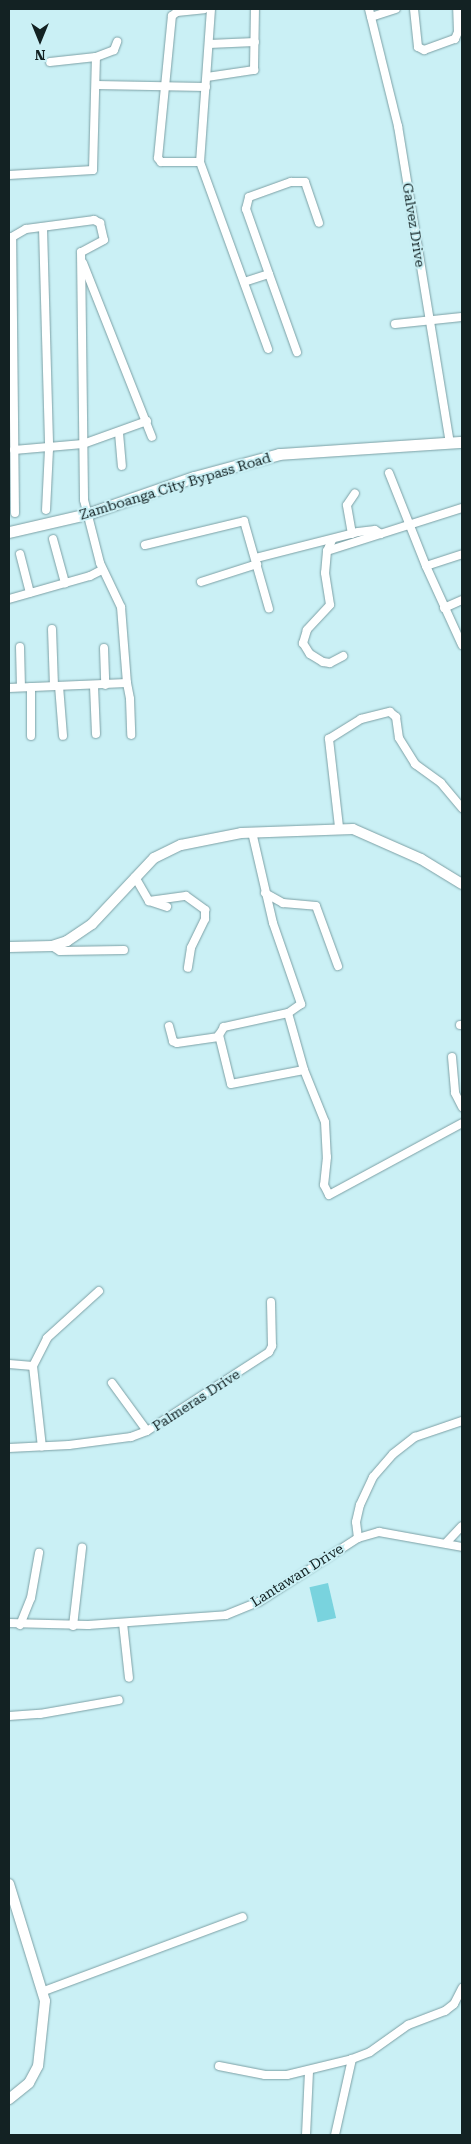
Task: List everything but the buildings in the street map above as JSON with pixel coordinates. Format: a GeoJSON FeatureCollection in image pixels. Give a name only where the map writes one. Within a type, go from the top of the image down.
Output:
{"type":"FeatureCollection","features":[{"type":"Feature","properties":{"kind":"main road","name":"Zamboanga City Bypass Road"},"geometry":{"type":"LineString","coordinates":[[9,532],[86,514],[194,477],[272,455],[462,442]]}},
{"type":"Feature","properties":{"kind":"street"},"geometry":{"type":"LineString","coordinates":[[200,162],[159,160],[164,85],[172,16],[177,12],[204,9]]}},
{"type":"Feature","properties":{"kind":"street"},"geometry":{"type":"LineString","coordinates":[[211,9],[200,162],[268,349]]}},
{"type":"Feature","properties":{"kind":"street"},"geometry":{"type":"LineString","coordinates":[[207,77],[254,70],[255,9]]}},
{"type":"Feature","properties":{"kind":"street","name":"Galvez Drive"},"geometry":{"type":"LineString","coordinates":[[369,9],[398,126],[450,442]]}},
{"type":"Feature","properties":{"kind":"street"},"geometry":{"type":"LineString","coordinates":[[371,17],[396,9]]}},
{"type":"Feature","properties":{"kind":"street"},"geometry":{"type":"LineString","coordinates":[[414,9],[418,47],[424,50],[455,39],[458,32],[457,9]]}},
{"type":"Feature","properties":{"kind":"street"},"geometry":{"type":"LineString","coordinates":[[50,62],[96,57],[114,50],[117,42]]}},
{"type":"Feature","properties":{"kind":"street"},"geometry":{"type":"LineString","coordinates":[[209,44],[255,42]]}},
{"type":"Feature","properties":{"kind":"street"},"geometry":{"type":"LineString","coordinates":[[9,175],[93,170],[96,57]]}},
{"type":"Feature","properties":{"kind":"street"},"geometry":{"type":"LineString","coordinates":[[96,85],[206,87]]}},
{"type":"Feature","properties":{"kind":"street"},"geometry":{"type":"LineString","coordinates":[[297,352],[246,209],[249,196],[291,182],[304,182],[319,223]]}},
{"type":"Feature","properties":{"kind":"street"},"geometry":{"type":"LineString","coordinates":[[15,513],[12,237],[26,229],[98,221],[104,240],[83,249],[82,261],[82,444],[86,514],[102,570],[121,606],[126,683],[130,699],[131,735]]}},
{"type":"Feature","properties":{"kind":"street"},"geometry":{"type":"LineString","coordinates":[[43,228],[49,449],[46,510]]}},
{"type":"Feature","properties":{"kind":"street"},"geometry":{"type":"LineString","coordinates":[[82,261],[152,437]]}},
{"type":"Feature","properties":{"kind":"street"},"geometry":{"type":"LineString","coordinates":[[244,282],[269,274]]}},
{"type":"Feature","properties":{"kind":"street"},"geometry":{"type":"LineString","coordinates":[[395,324],[462,317]]}},
{"type":"Feature","properties":{"kind":"street"},"geometry":{"type":"LineString","coordinates":[[14,450],[49,449],[82,444],[147,421]]}},
{"type":"Feature","properties":{"kind":"street"},"geometry":{"type":"LineString","coordinates":[[119,432],[122,466]]}},
{"type":"Feature","properties":{"kind":"street"},"geometry":{"type":"LineString","coordinates":[[389,473],[426,566],[462,645]]}},
{"type":"Feature","properties":{"kind":"street"},"geometry":{"type":"LineString","coordinates":[[352,534],[347,505],[355,494]]}},
{"type":"Feature","properties":{"kind":"street"},"geometry":{"type":"LineString","coordinates":[[327,551],[381,534],[410,522],[462,508]]}},
{"type":"Feature","properties":{"kind":"street"},"geometry":{"type":"LineString","coordinates":[[145,545],[244,521],[269,609]]}},
{"type":"Feature","properties":{"kind":"street"},"geometry":{"type":"LineString","coordinates":[[201,582],[257,562],[352,534],[373,530],[381,534]]}},
{"type":"Feature","properties":{"kind":"street"},"geometry":{"type":"LineString","coordinates":[[53,539],[66,583]]}},
{"type":"Feature","properties":{"kind":"street"},"geometry":{"type":"LineString","coordinates":[[332,540],[327,551],[325,573],[330,605],[306,630],[303,643],[310,654],[323,662],[330,663],[343,656]]}},
{"type":"Feature","properties":{"kind":"street"},"geometry":{"type":"LineString","coordinates":[[20,554],[30,593]]}},
{"type":"Feature","properties":{"kind":"street"},"geometry":{"type":"LineString","coordinates":[[426,566],[462,554]]}},
{"type":"Feature","properties":{"kind":"street"},"geometry":{"type":"LineString","coordinates":[[9,599],[66,583],[102,570]]}},
{"type":"Feature","properties":{"kind":"street"},"geometry":{"type":"LineString","coordinates":[[444,608],[462,600]]}},
{"type":"Feature","properties":{"kind":"street"},"geometry":{"type":"LineString","coordinates":[[52,629],[63,736]]}},
{"type":"Feature","properties":{"kind":"street"},"geometry":{"type":"LineString","coordinates":[[20,647],[21,687]]}},
{"type":"Feature","properties":{"kind":"street"},"geometry":{"type":"LineString","coordinates":[[104,648],[105,685]]}},
{"type":"Feature","properties":{"kind":"street"},"geometry":{"type":"LineString","coordinates":[[9,688],[94,686],[126,683]]}},
{"type":"Feature","properties":{"kind":"street"},"geometry":{"type":"LineString","coordinates":[[94,686],[96,734]]}},
{"type":"Feature","properties":{"kind":"street"},"geometry":{"type":"LineString","coordinates":[[31,687],[31,736]]}},
{"type":"Feature","properties":{"kind":"street"},"geometry":{"type":"LineString","coordinates":[[339,827],[329,739],[361,719],[390,712],[396,717],[400,738],[415,764],[441,783],[462,808]]}},
{"type":"Feature","properties":{"kind":"street"},"geometry":{"type":"LineString","coordinates":[[9,947],[52,946],[79,935],[154,858],[181,845],[252,832],[339,827],[382,840],[462,884]]}},
{"type":"Feature","properties":{"kind":"street"},"geometry":{"type":"LineString","coordinates":[[252,832],[265,893],[300,1000],[298,1008],[288,1013],[224,1027],[219,1037],[232,1084],[304,1070]]}},
{"type":"Feature","properties":{"kind":"street"},"geometry":{"type":"LineString","coordinates":[[135,877],[150,901],[167,907]]}},
{"type":"Feature","properties":{"kind":"street"},"geometry":{"type":"LineString","coordinates":[[265,893],[283,903],[316,906],[338,966]]}},
{"type":"Feature","properties":{"kind":"street"},"geometry":{"type":"LineString","coordinates":[[150,901],[186,896],[205,910],[205,918],[191,948],[188,968]]}},
{"type":"Feature","properties":{"kind":"street"},"geometry":{"type":"LineString","coordinates":[[52,946],[60,951],[124,950]]}},
{"type":"Feature","properties":{"kind":"street"},"geometry":{"type":"LineString","coordinates":[[288,1013],[304,1070],[326,1122],[328,1157],[324,1185],[329,1195],[462,1124]]}},
{"type":"Feature","properties":{"kind":"street"},"geometry":{"type":"LineString","coordinates":[[169,1026],[173,1041],[176,1043],[219,1037]]}},
{"type":"Feature","properties":{"kind":"street"},"geometry":{"type":"LineString","coordinates":[[452,1056],[455,1093],[462,1107]]}},
{"type":"Feature","properties":{"kind":"street"},"geometry":{"type":"LineString","coordinates":[[42,1448],[32,1366],[46,1338],[99,1290]]}},
{"type":"Feature","properties":{"kind":"street","name":"Palmeras Drive"},"geometry":{"type":"LineString","coordinates":[[9,1448],[42,1448],[131,1437],[147,1431],[269,1352],[272,1346],[271,1302]]}},
{"type":"Feature","properties":{"kind":"street"},"geometry":{"type":"LineString","coordinates":[[9,1364],[32,1366]]}},
{"type":"Feature","properties":{"kind":"street"},"geometry":{"type":"LineString","coordinates":[[112,1383],[147,1431]]}},
{"type":"Feature","properties":{"kind":"street"},"geometry":{"type":"LineString","coordinates":[[358,1538],[356,1522],[360,1505],[373,1476],[393,1454],[415,1437],[462,1421]]}},
{"type":"Feature","properties":{"kind":"street"},"geometry":{"type":"LineString","coordinates":[[446,1543],[462,1526]]}},
{"type":"Feature","properties":{"kind":"street","name":"Lantawan Drive"},"geometry":{"type":"LineString","coordinates":[[9,1624],[73,1626],[123,1623],[196,1618],[241,1609],[259,1602],[358,1538],[379,1532],[394,1532],[462,1547]]}},
{"type":"Feature","properties":{"kind":"street"},"geometry":{"type":"LineString","coordinates":[[73,1626],[82,1548]]}},
{"type":"Feature","properties":{"kind":"street"},"geometry":{"type":"LineString","coordinates":[[20,1625],[31,1598],[39,1553]]}},
{"type":"Feature","properties":{"kind":"street"},"geometry":{"type":"LineString","coordinates":[[123,1623],[128,1678]]}},
{"type":"Feature","properties":{"kind":"street"},"geometry":{"type":"LineString","coordinates":[[9,1716],[84,1708],[119,1700]]}},
{"type":"Feature","properties":{"kind":"street"},"geometry":{"type":"LineString","coordinates":[[9,1884],[44,1991],[45,2013],[38,2066],[29,2083],[9,2099]]}},
{"type":"Feature","properties":{"kind":"street"},"geometry":{"type":"LineString","coordinates":[[44,1991],[243,1916]]}},
{"type":"Feature","properties":{"kind":"street"},"geometry":{"type":"LineString","coordinates":[[219,2066],[265,2075],[309,2072],[352,2059],[370,2052],[408,2025],[445,2011],[454,2004],[462,1988]]}},
{"type":"Feature","properties":{"kind":"street"},"geometry":{"type":"LineString","coordinates":[[335,2135],[352,2059]]}},
{"type":"Feature","properties":{"kind":"street"},"geometry":{"type":"LineString","coordinates":[[306,2135],[309,2072]]}},
{"type":"Feature","properties":{"kind":"shaded area"},"geometry":{"type":"Polygon","coordinates":[[[328,1583],[336,1618],[318,1622],[309,1587],[328,1583]]]}}]}
